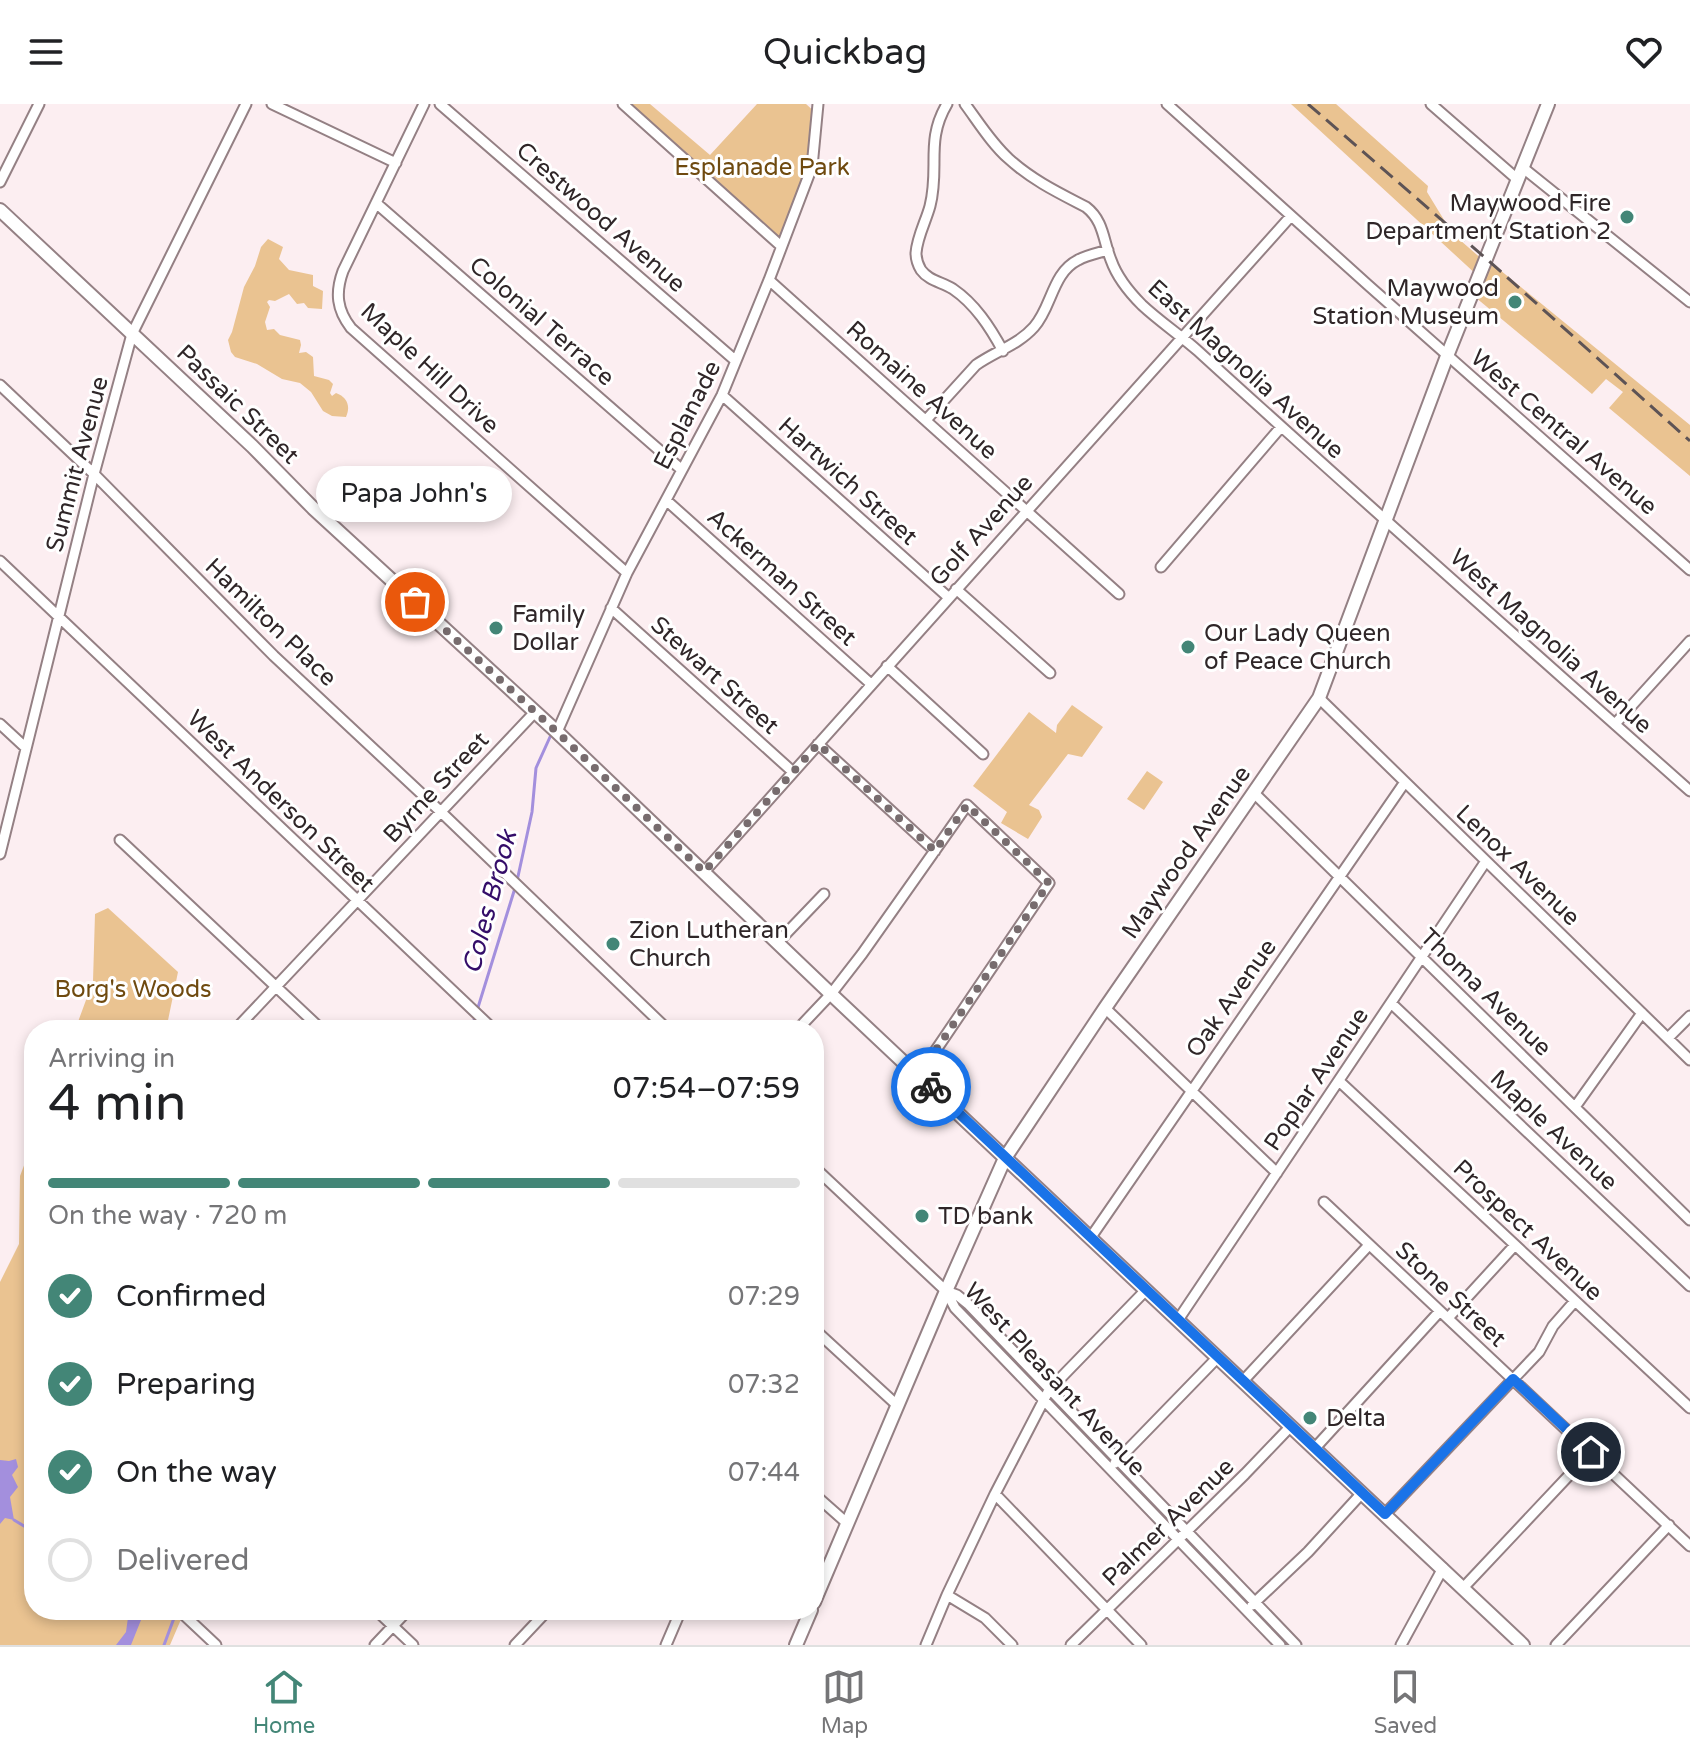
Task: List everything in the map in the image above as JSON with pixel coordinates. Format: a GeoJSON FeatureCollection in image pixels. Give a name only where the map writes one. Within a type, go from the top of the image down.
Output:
{"type":"FeatureCollection","features":[{"type":"Feature","properties":{"kind":"main road","name":"Maywood Avenue"},"geometry":{"type":"LineString","coordinates":[[824,1572],[848,1524],[1005,1158],[1319,698],[1447,356],[1548,104]]}},
{"type":"Feature","properties":{"kind":"main road","name":"Passaic Street"},"geometry":{"type":"LineString","coordinates":[[0,210],[313,508],[557,732],[831,994],[1443,1568],[1517,1643]]}},
{"type":"Feature","properties":{"kind":"main road"},"geometry":{"type":"LineString","coordinates":[[796,1645],[807,1620]]}},
{"type":"Feature","properties":{"kind":"street"},"geometry":{"type":"LineString","coordinates":[[0,182],[39,104]]}},
{"type":"Feature","properties":{"kind":"street","name":"Summit Avenue"},"geometry":{"type":"LineString","coordinates":[[0,854],[132,334],[246,104]]}},
{"type":"Feature","properties":{"kind":"street"},"geometry":{"type":"LineString","coordinates":[[272,104],[396,163]]}},
{"type":"Feature","properties":{"kind":"street","name":"Maple Hill Drive"},"geometry":{"type":"LineString","coordinates":[[424,104],[339,281],[338,301],[345,320],[627,573]]}},
{"type":"Feature","properties":{"kind":"street","name":"Crestwood Avenue"},"geometry":{"type":"LineString","coordinates":[[440,104],[736,361]]}},
{"type":"Feature","properties":{"kind":"street"},"geometry":{"type":"LineString","coordinates":[[623,104],[781,246]]}},
{"type":"Feature","properties":{"kind":"street"},"geometry":{"type":"LineString","coordinates":[[806,104],[818,109]]}},
{"type":"Feature","properties":{"kind":"street"},"geometry":{"type":"LineString","coordinates":[[947,104],[936,126],[933,188],[916,259],[924,274],[955,290],[973,306],[1003,351]]}},
{"type":"Feature","properties":{"kind":"street","name":"East Magnolia Avenue"},"geometry":{"type":"LineString","coordinates":[[965,104],[996,146],[1014,164],[1093,213],[1102,227],[1114,267],[1142,305],[1182,336],[1385,520]]}},
{"type":"Feature","properties":{"kind":"street","name":"West Central Avenue"},"geometry":{"type":"LineString","coordinates":[[1167,104],[1690,570]]}},
{"type":"Feature","properties":{"kind":"street"},"geometry":{"type":"LineString","coordinates":[[1431,104],[1690,302]]}},
{"type":"Feature","properties":{"kind":"street","name":"Esplanade"},"geometry":{"type":"LineString","coordinates":[[557,732],[627,573],[722,395],[812,167],[818,109]]}},
{"type":"Feature","properties":{"kind":"street","name":"Colonial Terrace"},"geometry":{"type":"LineString","coordinates":[[376,203],[682,470]]}},
{"type":"Feature","properties":{"kind":"street","name":"Golf Avenue"},"geometry":{"type":"LineString","coordinates":[[704,872],[1291,216]]}},
{"type":"Feature","properties":{"kind":"street"},"geometry":{"type":"LineString","coordinates":[[926,420],[976,365],[1016,343],[1036,325],[1057,281],[1070,265],[1108,250]]}},
{"type":"Feature","properties":{"kind":"street","name":"Romaine Avenue"},"geometry":{"type":"LineString","coordinates":[[769,280],[1119,594]]}},
{"type":"Feature","properties":{"kind":"street","name":"Hamilton Place"},"geometry":{"type":"LineString","coordinates":[[0,385],[94,474],[274,656],[658,1020]]}},
{"type":"Feature","properties":{"kind":"street","name":"Hartwich Street"},"geometry":{"type":"LineString","coordinates":[[722,395],[948,597]]}},
{"type":"Feature","properties":{"kind":"street"},"geometry":{"type":"LineString","coordinates":[[1161,567],[1281,427]]}},
{"type":"Feature","properties":{"kind":"street","name":"Ackerman Street"},"geometry":{"type":"LineString","coordinates":[[666,500],[871,684]]}},
{"type":"Feature","properties":{"kind":"street","name":"West Magnolia Avenue"},"geometry":{"type":"LineString","coordinates":[[1385,520],[1690,791]]}},
{"type":"Feature","properties":{"kind":"street","name":"West Anderson Street"},"geometry":{"type":"LineString","coordinates":[[0,561],[483,1020]]}},
{"type":"Feature","properties":{"kind":"street"},"geometry":{"type":"LineString","coordinates":[[956,589],[1050,673]]}},
{"type":"Feature","properties":{"kind":"street","name":"Stewart Street"},"geometry":{"type":"LineString","coordinates":[[611,608],[793,772]]}},
{"type":"Feature","properties":{"kind":"street"},"geometry":{"type":"LineString","coordinates":[[1615,724],[1690,641]]}},
{"type":"Feature","properties":{"kind":"street"},"geometry":{"type":"LineString","coordinates":[[887,666],[983,754]]}},
{"type":"Feature","properties":{"kind":"street","name":"Lenox Avenue"},"geometry":{"type":"LineString","coordinates":[[1319,698],[1690,1060]]}},
{"type":"Feature","properties":{"kind":"street","name":"Byrne Street"},"geometry":{"type":"LineString","coordinates":[[244,1020],[535,712]]}},
{"type":"Feature","properties":{"kind":"street"},"geometry":{"type":"LineString","coordinates":[[0,724],[26,748]]}},
{"type":"Feature","properties":{"kind":"street"},"geometry":{"type":"LineString","coordinates":[[818,744],[935,851]]}},
{"type":"Feature","properties":{"kind":"street","name":"Oak Avenue"},"geometry":{"type":"LineString","coordinates":[[1091,1237],[1405,782]]}},
{"type":"Feature","properties":{"kind":"street","name":"Thoma Avenue"},"geometry":{"type":"LineString","coordinates":[[1254,793],[1690,1220]]}},
{"type":"Feature","properties":{"kind":"street"},"geometry":{"type":"LineString","coordinates":[[806,1020],[831,994],[967,805],[1049,883],[919,1075]]}},
{"type":"Feature","properties":{"kind":"street"},"geometry":{"type":"LineString","coordinates":[[120,840],[312,1020]]}},
{"type":"Feature","properties":{"kind":"street","name":"Poplar Avenue"},"geometry":{"type":"LineString","coordinates":[[1178,1320],[1486,861]]}},
{"type":"Feature","properties":{"kind":"street"},"geometry":{"type":"LineString","coordinates":[[778,942],[824,894]]}},
{"type":"Feature","properties":{"kind":"street","name":"Maple Avenue"},"geometry":{"type":"LineString","coordinates":[[1391,1003],[1690,1286]]}},
{"type":"Feature","properties":{"kind":"street"},"geometry":{"type":"LineString","coordinates":[[1105,1008],[1277,1173]]}},
{"type":"Feature","properties":{"kind":"street"},"geometry":{"type":"LineString","coordinates":[[1575,1107],[1642,1013]]}},
{"type":"Feature","properties":{"kind":"street"},"geometry":{"type":"LineString","coordinates":[[1668,1038],[1690,1016]]}},
{"type":"Feature","properties":{"kind":"street","name":"Prospect Avenue"},"geometry":{"type":"LineString","coordinates":[[1339,1081],[1690,1408]]}},
{"type":"Feature","properties":{"kind":"street"},"geometry":{"type":"LineString","coordinates":[[824,1176],[946,1291]]}},
{"type":"Feature","properties":{"kind":"street","name":"Stone Street"},"geometry":{"type":"LineString","coordinates":[[1324,1202],[1690,1546]]}},
{"type":"Feature","properties":{"kind":"street"},"geometry":{"type":"LineString","coordinates":[[1243,1381],[1369,1245]]}},
{"type":"Feature","properties":{"kind":"street"},"geometry":{"type":"LineString","coordinates":[[1315,1448],[1515,1245]]}},
{"type":"Feature","properties":{"kind":"street"},"geometry":{"type":"LineString","coordinates":[[926,1645],[995,1494],[1049,1390],[1146,1290]]}},
{"type":"Feature","properties":{"kind":"street","name":"West Pleasant Avenue"},"geometry":{"type":"LineString","coordinates":[[946,1291],[968,1304],[1296,1645]]}},
{"type":"Feature","properties":{"kind":"street","name":"West Pleasant Avenue"},"geometry":{"type":"LineString","coordinates":[[946,1291],[955,1308],[1280,1645]]}},
{"type":"Feature","properties":{"kind":"street"},"geometry":{"type":"LineString","coordinates":[[1385,1514],[1539,1352],[1553,1326],[1575,1301]]}},
{"type":"Feature","properties":{"kind":"street"},"geometry":{"type":"LineString","coordinates":[[824,1338],[898,1406]]}},
{"type":"Feature","properties":{"kind":"street"},"geometry":{"type":"LineString","coordinates":[[1109,1468],[1218,1357]]}},
{"type":"Feature","properties":{"kind":"street","name":"Palmer Avenue"},"geometry":{"type":"LineString","coordinates":[[1071,1645],[1291,1426]]}},
{"type":"Feature","properties":{"kind":"street"},"geometry":{"type":"LineString","coordinates":[[1463,1588],[1591,1452]]}},
{"type":"Feature","properties":{"kind":"street"},"geometry":{"type":"LineString","coordinates":[[1247,1610],[1308,1552],[1362,1493]]}},
{"type":"Feature","properties":{"kind":"street"},"geometry":{"type":"LineString","coordinates":[[995,1494],[1141,1645]]}},
{"type":"Feature","properties":{"kind":"street"},"geometry":{"type":"LineString","coordinates":[[824,1503],[848,1524]]}},
{"type":"Feature","properties":{"kind":"street"},"geometry":{"type":"LineString","coordinates":[[1556,1645],[1669,1525]]}},
{"type":"Feature","properties":{"kind":"street"},"geometry":{"type":"LineString","coordinates":[[1401,1645],[1443,1568]]}},
{"type":"Feature","properties":{"kind":"street"},"geometry":{"type":"LineString","coordinates":[[947,1595],[985,1618],[1012,1645]]}},
{"type":"Feature","properties":{"kind":"street"},"geometry":{"type":"LineString","coordinates":[[189,1620],[216,1645]]}},
{"type":"Feature","properties":{"kind":"street"},"geometry":{"type":"LineString","coordinates":[[387,1620],[413,1645]]}},
{"type":"Feature","properties":{"kind":"street"},"geometry":{"type":"LineString","coordinates":[[375,1645],[399,1620]]}},
{"type":"Feature","properties":{"kind":"street"},"geometry":{"type":"LineString","coordinates":[[515,1645],[539,1620]]}},
{"type":"Feature","properties":{"kind":"street"},"geometry":{"type":"LineString","coordinates":[[666,1645],[677,1620]]}},
{"type":"Feature","properties":{"kind":"green space","name":"Esplanade Park"},"geometry":{"type":"Polygon","coordinates":[[[628,104],[650,104],[710,155],[757,104],[806,104],[817,114],[812,167],[781,246],[696,170],[699,166],[628,104]]]}},
{"type":"Feature","properties":{"kind":"green space"},"geometry":{"type":"Polygon","coordinates":[[[1291,104],[1336,104],[1428,186],[1427,192],[1452,233],[1484,261],[1478,276],[1291,104]]]}},
{"type":"Feature","properties":{"kind":"green space"},"geometry":{"type":"Polygon","coordinates":[[[268,239],[283,247],[279,259],[289,270],[313,275],[313,286],[323,291],[322,309],[297,304],[289,294],[275,301],[269,300],[265,322],[267,330],[274,329],[280,335],[300,340],[299,353],[306,352],[313,357],[314,376],[329,380],[333,384],[332,396],[336,393],[345,399],[348,406],[346,417],[332,416],[323,411],[311,392],[300,383],[282,379],[257,364],[235,357],[231,352],[228,340],[244,287],[261,247],[268,239]]]}},
{"type":"Feature","properties":{"kind":"green space"},"geometry":{"type":"Polygon","coordinates":[[[1489,261],[1690,425],[1690,476],[1609,408],[1623,392],[1606,379],[1592,394],[1475,297],[1489,261]]]}},
{"type":"Feature","properties":{"kind":"green space"},"geometry":{"type":"Polygon","coordinates":[[[1072,705],[1103,727],[1082,757],[1068,754],[1029,805],[1039,810],[1042,817],[1028,839],[1001,823],[1007,812],[973,786],[1029,712],[1056,733],[1057,725],[1072,705]]]}},
{"type":"Feature","properties":{"kind":"green space"},"geometry":{"type":"Polygon","coordinates":[[[1147,771],[1163,782],[1144,810],[1127,799],[1147,771]]]}},
{"type":"Feature","properties":{"kind":"green space","name":"Borg's Woods"},"geometry":{"type":"Polygon","coordinates":[[[108,908],[178,972],[168,1020],[79,1020],[93,981],[95,914],[108,908]]]}},
{"type":"Feature","properties":{"kind":"green space"},"geometry":{"type":"Polygon","coordinates":[[[24,1165],[24,1620],[181,1620],[170,1645],[0,1645],[0,1282],[19,1244],[20,1176],[24,1165]]]}},
{"type":"Feature","properties":{"kind":"shaded area"},"geometry":{"type":"Polygon","coordinates":[[[16,1459],[18,1467],[12,1475],[18,1487],[10,1497],[14,1520],[5,1518],[0,1524],[0,1460],[16,1459]]]}},
{"type":"Feature","properties":{"kind":"shaded area"},"geometry":{"type":"Polygon","coordinates":[[[128,1620],[141,1620],[131,1645],[116,1645],[126,1632],[128,1620]]]}},
{"type":"Feature","properties":{"kind":"waterway","name":"Coles Brook"},"geometry":{"type":"LineString","coordinates":[[517,881],[532,812],[536,768],[550,737]]}},
{"type":"Feature","properties":{"kind":"waterway","name":"Coles Brook"},"geometry":{"type":"LineString","coordinates":[[474,1020],[515,888]]}},
{"type":"Feature","properties":{"kind":"waterway"},"geometry":{"type":"LineString","coordinates":[[14,1520],[24,1526]]}},
{"type":"Feature","properties":{"kind":"waterway","name":"Coles Brook"},"geometry":{"type":"LineString","coordinates":[[164,1645],[173,1620]]}},
{"type":"Feature","properties":{"kind":"railway"},"geometry":{"type":"LineString","coordinates":[[1308,104],[1690,441]]}},
{"type":"Feature","properties":{"kind":"way so far"},"geometry":{"type":"LineString","coordinates":[[415,602],[704,872],[818,744],[935,851],[967,805],[1049,883],[919,1075],[931,1087]]}},
{"type":"Feature","properties":{"kind":"place","name":"Maywood Fire Department Station 2"},"geometry":{"type":"Point","coordinates":[1627,217]}},
{"type":"Feature","properties":{"kind":"place","name":"Maywood Station Museum"},"geometry":{"type":"Point","coordinates":[1515,302]}},
{"type":"Feature","properties":{"kind":"place","name":"Papa John's"},"geometry":{"type":"Point","coordinates":[415,602]}},
{"type":"Feature","properties":{"kind":"place","name":"Family Dollar"},"geometry":{"type":"Point","coordinates":[496,628]}},
{"type":"Feature","properties":{"kind":"place","name":"Our Lady Queen of Peace Church"},"geometry":{"type":"Point","coordinates":[1188,647]}},
{"type":"Feature","properties":{"kind":"place","name":"Zion Lutheran Church"},"geometry":{"type":"Point","coordinates":[613,944]}},
{"type":"Feature","properties":{"kind":"place","name":"TD bank"},"geometry":{"type":"Point","coordinates":[922,1216]}},
{"type":"Feature","properties":{"kind":"place","name":"Delta"},"geometry":{"type":"Point","coordinates":[1310,1418]}},
{"type":"Feature","properties":{"kind":"route"},"geometry":{"type":"LineString","coordinates":[[931,1087],[1385,1514],[1513,1379],[1591,1452]]}}]}
